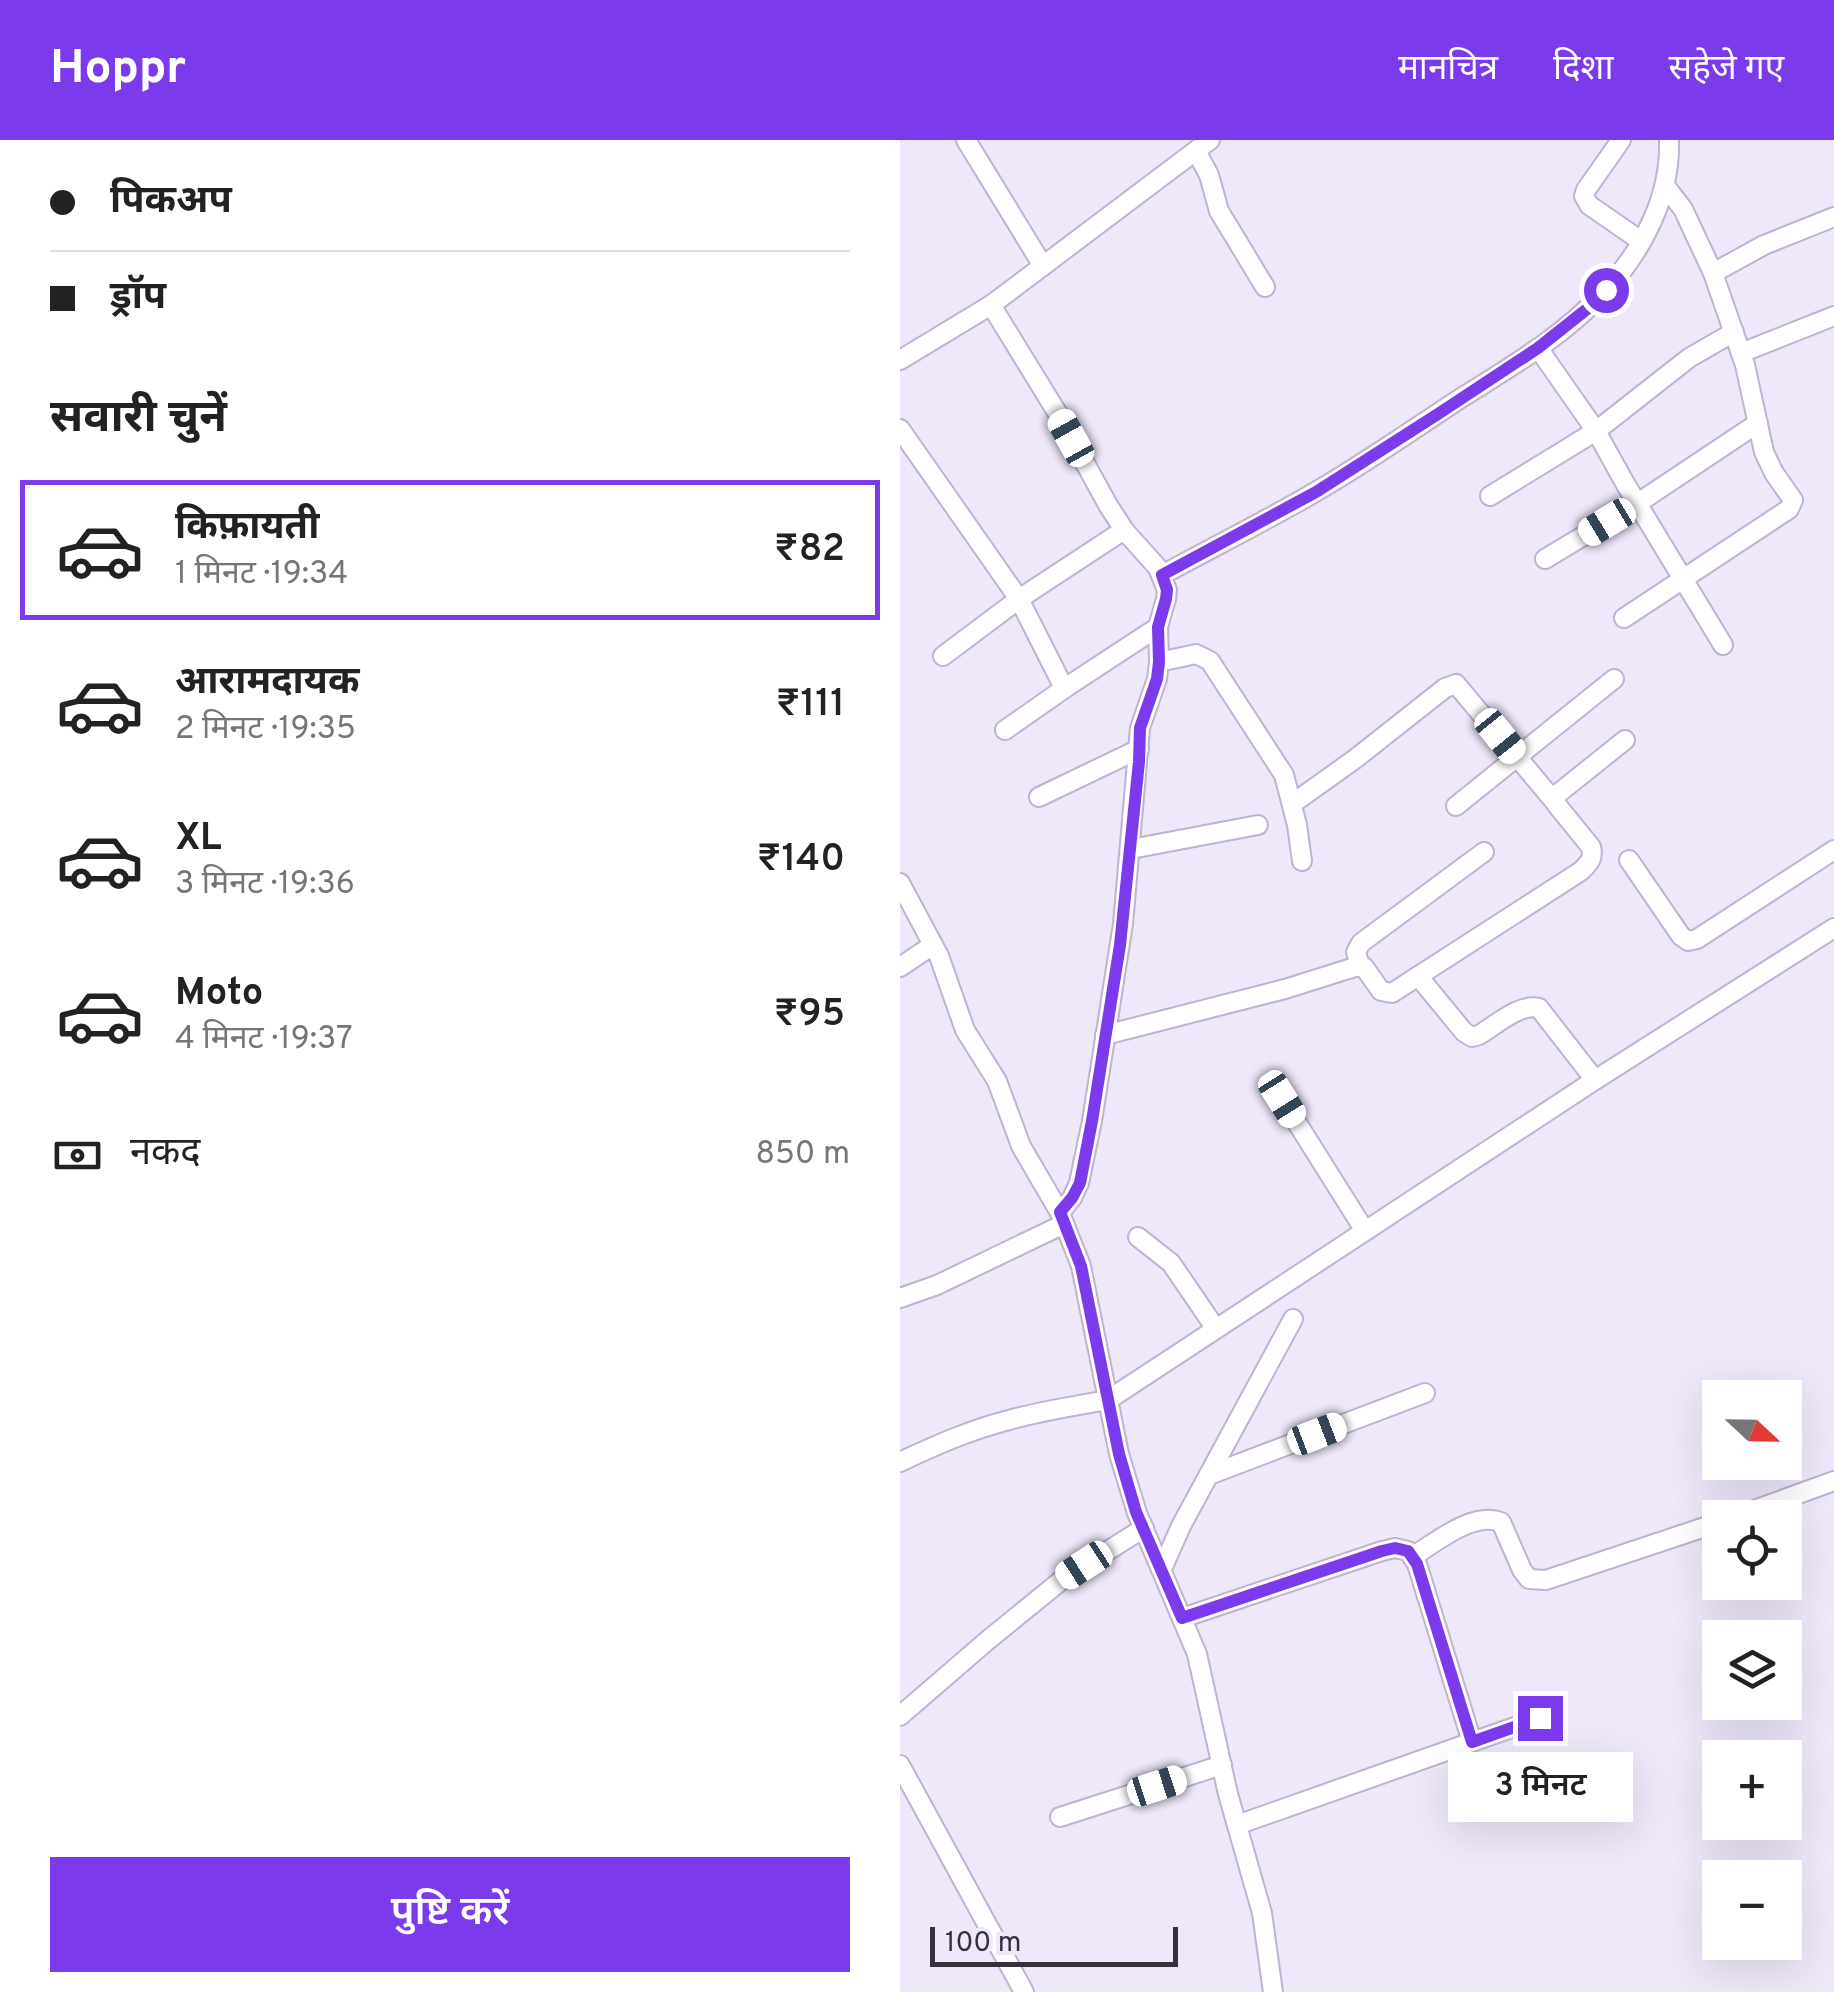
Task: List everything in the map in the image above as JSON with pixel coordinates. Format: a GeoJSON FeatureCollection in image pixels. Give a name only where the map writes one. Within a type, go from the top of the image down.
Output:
{"type":"FeatureCollection","features":[{"type":"Feature","properties":{"kind":"street"},"geometry":{"type":"LineString","coordinates":[[966,140],[1043,266]]}},
{"type":"Feature","properties":{"kind":"street"},"geometry":{"type":"LineString","coordinates":[[1620,140],[1584,196],[1588,205],[1641,241]]}},
{"type":"Feature","properties":{"kind":"street"},"geometry":{"type":"LineString","coordinates":[[1162,575],[1316,492],[1538,348],[1587,309],[1626,265],[1653,219],[1666,187],[1669,140]]}},
{"type":"Feature","properties":{"kind":"street"},"geometry":{"type":"LineString","coordinates":[[900,360],[991,305],[1203,145],[1218,211],[1265,287]]}},
{"type":"Feature","properties":{"kind":"street"},"geometry":{"type":"LineString","coordinates":[[1624,618],[1793,504],[1792,495],[1768,464],[1741,352],[1713,273],[1683,209],[1666,187]]}},
{"type":"Feature","properties":{"kind":"street"},"geometry":{"type":"LineString","coordinates":[[1713,273],[1764,245],[1834,218]]}},
{"type":"Feature","properties":{"kind":"street"},"geometry":{"type":"LineString","coordinates":[[900,1298],[937,1285],[1062,1218],[1080,1183],[1122,938],[1140,728],[1157,679],[1158,627],[1167,590],[1162,575],[1108,505],[991,305]]}},
{"type":"Feature","properties":{"kind":"street"},"geometry":{"type":"LineString","coordinates":[[1741,352],[1834,316]]}},
{"type":"Feature","properties":{"kind":"street"},"geometry":{"type":"LineString","coordinates":[[1490,496],[1596,431],[1689,358],[1734,332]]}},
{"type":"Feature","properties":{"kind":"street"},"geometry":{"type":"LineString","coordinates":[[1538,348],[1596,431],[1724,645]]}},
{"type":"Feature","properties":{"kind":"street"},"geometry":{"type":"LineString","coordinates":[[1545,559],[1758,423]]}},
{"type":"Feature","properties":{"kind":"street"},"geometry":{"type":"LineString","coordinates":[[900,429],[1018,599],[1058,680],[1068,686]]}},
{"type":"Feature","properties":{"kind":"street"},"geometry":{"type":"LineString","coordinates":[[943,656],[1018,599],[1124,530]]}},
{"type":"Feature","properties":{"kind":"street"},"geometry":{"type":"LineString","coordinates":[[1004,730],[1158,627]]}},
{"type":"Feature","properties":{"kind":"street"},"geometry":{"type":"LineString","coordinates":[[1159,662],[1196,654],[1210,661],[1284,776],[1302,861]]}},
{"type":"Feature","properties":{"kind":"street"},"geometry":{"type":"LineString","coordinates":[[1456,806],[1614,679]]}},
{"type":"Feature","properties":{"kind":"street"},"geometry":{"type":"LineString","coordinates":[[1292,804],[1451,684],[1460,687],[1591,847],[1590,862],[1565,882],[1392,993],[1384,993],[1360,966],[1356,952],[1361,943],[1484,852]]}},
{"type":"Feature","properties":{"kind":"street"},"geometry":{"type":"LineString","coordinates":[[1554,801],[1557,794],[1625,740]]}},
{"type":"Feature","properties":{"kind":"street"},"geometry":{"type":"LineString","coordinates":[[1039,797],[1139,749]]}},
{"type":"Feature","properties":{"kind":"street"},"geometry":{"type":"LineString","coordinates":[[1130,849],[1258,825]]}},
{"type":"Feature","properties":{"kind":"street"},"geometry":{"type":"LineString","coordinates":[[1630,860],[1688,941],[1697,939],[1834,850]]}},
{"type":"Feature","properties":{"kind":"street"},"geometry":{"type":"LineString","coordinates":[[902,894],[939,956],[965,1030],[998,1081],[1022,1146],[1062,1218],[1081,1266],[1119,1454],[1136,1512],[1197,1654],[1262,1913],[1273,1992]]}},
{"type":"Feature","properties":{"kind":"street"},"geometry":{"type":"LineString","coordinates":[[900,1462],[950,1438],[990,1425],[1108,1400],[1834,928]]}},
{"type":"Feature","properties":{"kind":"street"},"geometry":{"type":"LineString","coordinates":[[900,967],[932,944]]}},
{"type":"Feature","properties":{"kind":"street"},"geometry":{"type":"LineString","coordinates":[[1104,1035],[1360,966]]}},
{"type":"Feature","properties":{"kind":"street"},"geometry":{"type":"LineString","coordinates":[[1418,976],[1464,1032],[1472,1036],[1525,1008],[1539,1008],[1595,1080]]}},
{"type":"Feature","properties":{"kind":"street"},"geometry":{"type":"LineString","coordinates":[[1282,1099],[1364,1231]]}},
{"type":"Feature","properties":{"kind":"street"},"geometry":{"type":"LineString","coordinates":[[1138,1237],[1171,1263],[1216,1329]]}},
{"type":"Feature","properties":{"kind":"street"},"geometry":{"type":"LineString","coordinates":[[900,1716],[1063,1579],[1152,1547],[1209,1474],[1293,1319]]}},
{"type":"Feature","properties":{"kind":"street"},"geometry":{"type":"LineString","coordinates":[[1209,1474],[1425,1393]]}},
{"type":"Feature","properties":{"kind":"street"},"geometry":{"type":"LineString","coordinates":[[1783,1500],[1834,1482]]}},
{"type":"Feature","properties":{"kind":"street"},"geometry":{"type":"LineString","coordinates":[[1413,1556],[1464,1527],[1493,1519],[1502,1522],[1522,1570],[1530,1579],[1546,1580],[1702,1528]]}},
{"type":"Feature","properties":{"kind":"street"},"geometry":{"type":"LineString","coordinates":[[1182,1618],[1382,1551],[1408,1551],[1413,1556],[1472,1742]]}},
{"type":"Feature","properties":{"kind":"street"},"geometry":{"type":"LineString","coordinates":[[1237,1825],[1540,1718]]}},
{"type":"Feature","properties":{"kind":"street"},"geometry":{"type":"LineString","coordinates":[[1060,1817],[1222,1765]]}},
{"type":"Feature","properties":{"kind":"street"},"geometry":{"type":"LineString","coordinates":[[901,1767],[1024,1992]]}},
{"type":"Feature","properties":{"kind":"route"},"geometry":{"type":"LineString","coordinates":[[1540,1718],[1472,1742],[1417,1564],[1408,1551],[1382,1551],[1182,1618],[1136,1512],[1119,1454],[1081,1266],[1060,1212],[1080,1183],[1118,966],[1140,728],[1159,662],[1158,627],[1167,590],[1162,575],[1316,492],[1438,414],[1538,348],[1606,290]]}}]}
